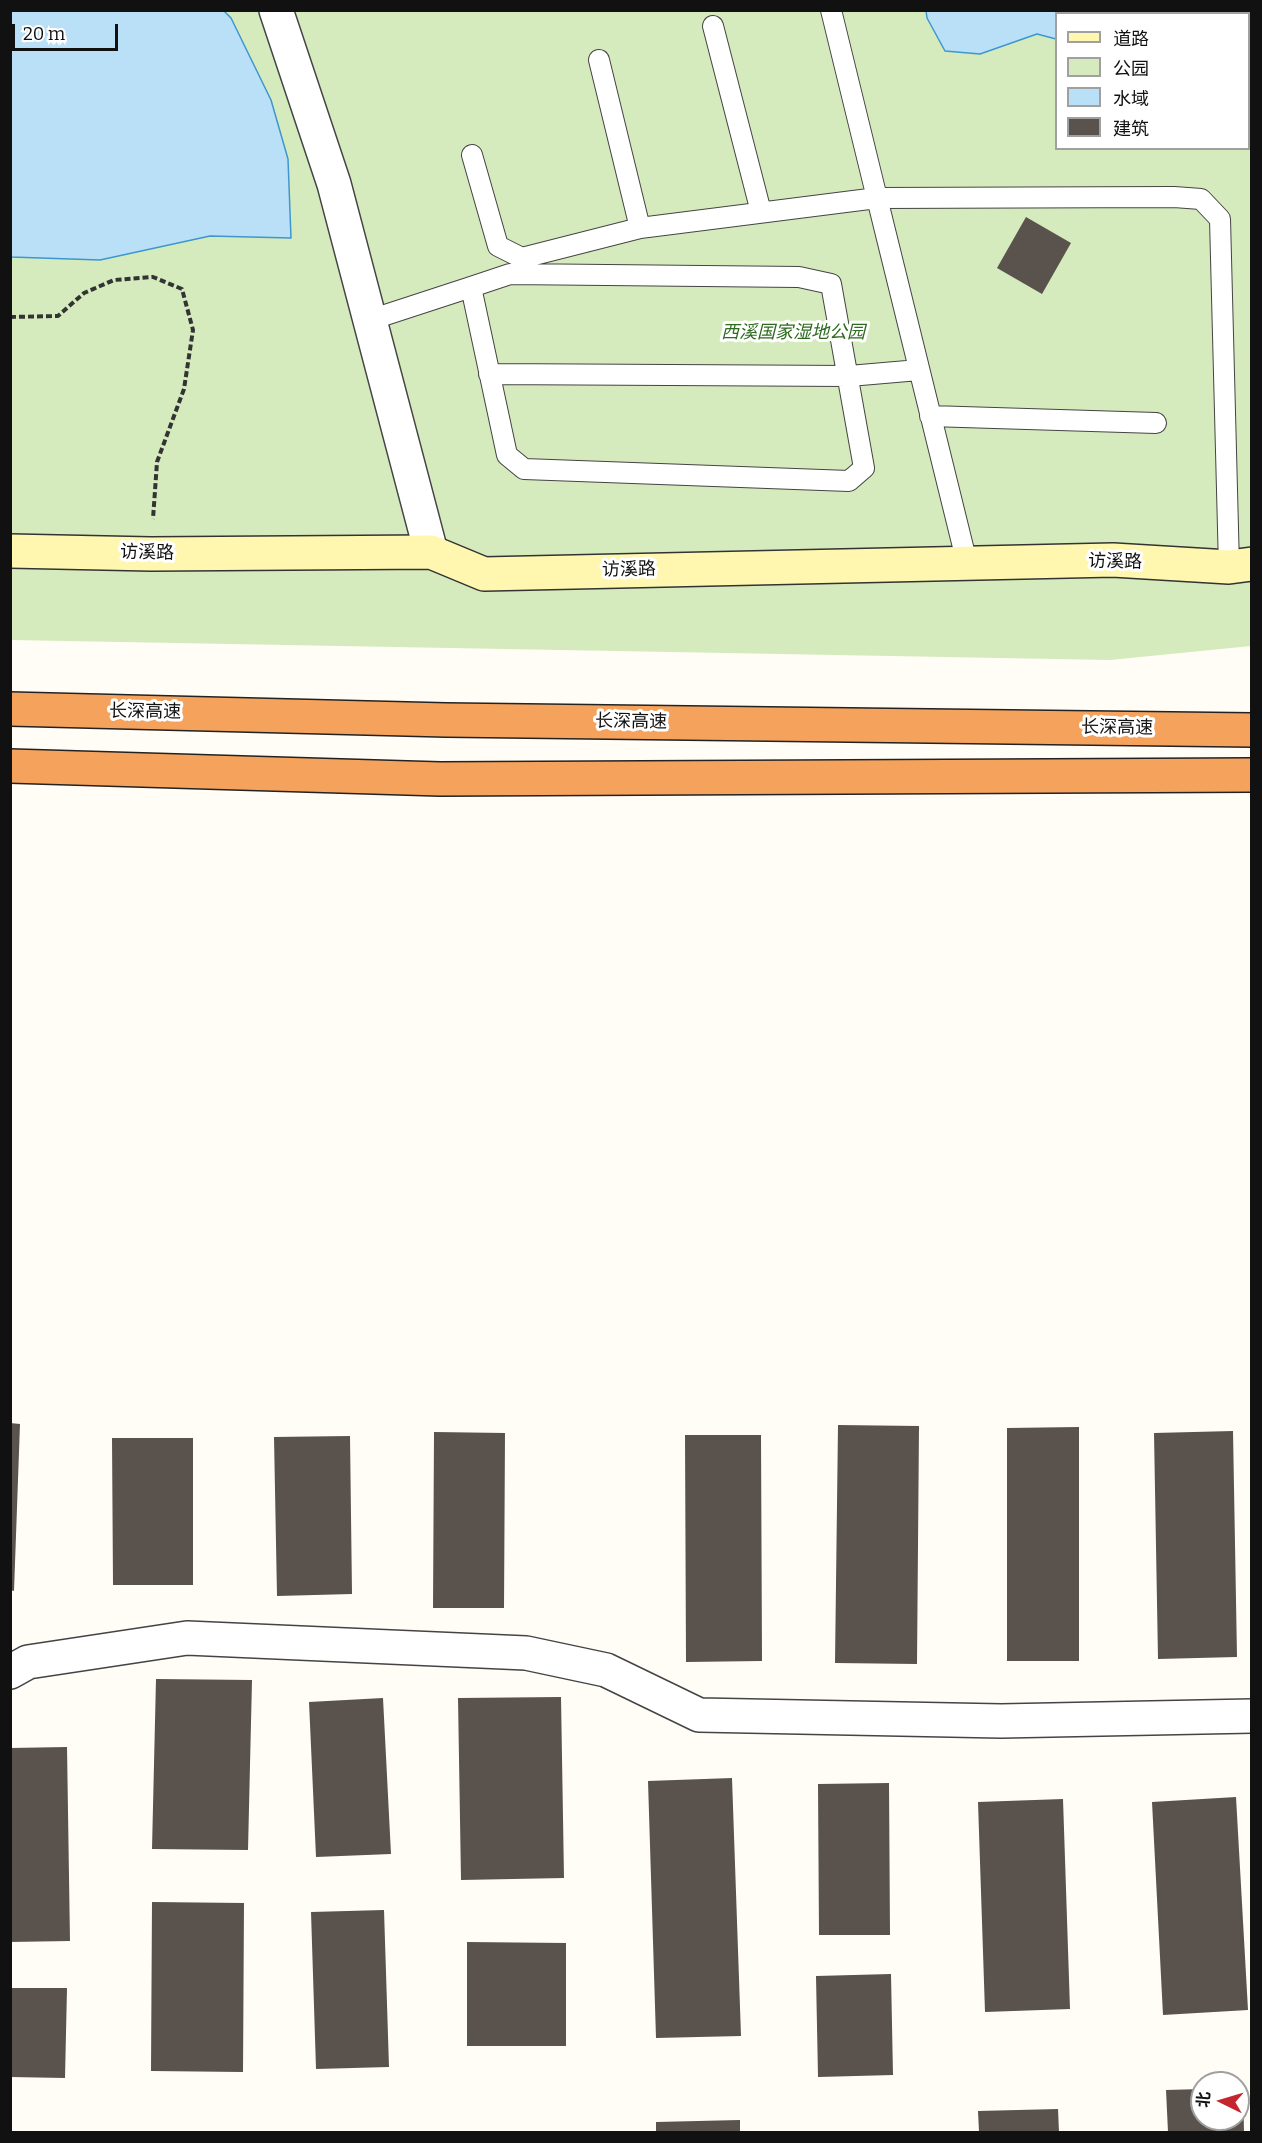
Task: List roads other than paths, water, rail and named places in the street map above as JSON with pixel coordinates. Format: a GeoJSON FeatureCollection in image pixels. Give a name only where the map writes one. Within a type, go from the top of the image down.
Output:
{"type":"FeatureCollection","features":[{"type":"Feature","properties":{"kind":"highway","name":"长深高速"},"geometry":{"type":"LineString","coordinates":[[10,709],[446,720],[1251,730]]}},
{"type":"Feature","properties":{"kind":"highway"},"geometry":{"type":"LineString","coordinates":[[10,766],[440,779],[1251,775]]}},
{"type":"Feature","properties":{"kind":"street"},"geometry":{"type":"LineString","coordinates":[[276,10],[334,184],[431,552]]}},
{"type":"Feature","properties":{"kind":"street","name":"访溪路"},"geometry":{"type":"LineString","coordinates":[[10,551],[151,554],[431,552],[484,573],[1113,560],[1240,565]]}},
{"type":"Feature","properties":{"kind":"street"},"geometry":{"type":"LineString","coordinates":[[10,1672],[28,1662],[187,1638],[526,1653],[606,1670],[699,1715],[1001,1721],[1251,1716]]}},
{"type":"Feature","properties":{"kind":"lane"},"geometry":{"type":"LineString","coordinates":[[831,10],[967,563]]}},
{"type":"Feature","properties":{"kind":"lane"},"geometry":{"type":"LineString","coordinates":[[713,26],[761,212]]}},
{"type":"Feature","properties":{"kind":"lane"},"geometry":{"type":"LineString","coordinates":[[599,60],[640,228]]}},
{"type":"Feature","properties":{"kind":"lane"},"geometry":{"type":"LineString","coordinates":[[472,154],[498,246],[522,258],[640,228],[877,198],[1174,197],[1201,199],[1220,219],[1240,565]]}},
{"type":"Feature","properties":{"kind":"lane"},"geometry":{"type":"LineString","coordinates":[[370,320],[510,274],[799,277],[831,284],[864,468],[849,481],[524,469],[507,455],[471,287]]}},
{"type":"Feature","properties":{"kind":"lane"},"geometry":{"type":"LineString","coordinates":[[489,374],[849,376],[919,370]]}},
{"type":"Feature","properties":{"kind":"lane"},"geometry":{"type":"LineString","coordinates":[[930,416],[1156,423]]}},
{"type":"Feature","properties":{"kind":"water"},"geometry":{"type":"Polygon","coordinates":[[[11,10],[224,11],[231,18],[271,100],[288,159],[291,238],[210,236],[100,260],[11,257],[11,10]]]}},
{"type":"Feature","properties":{"kind":"water"},"geometry":{"type":"Polygon","coordinates":[[[926,11],[1105,12],[1055,12],[1055,39],[1037,34],[980,54],[945,51],[927,18],[926,11]]]}},
{"type":"Feature","properties":{"kind":"park label","name":"西溪国家湿地公园"},"geometry":{"type":"Point","coordinates":[793,333]}}]}
